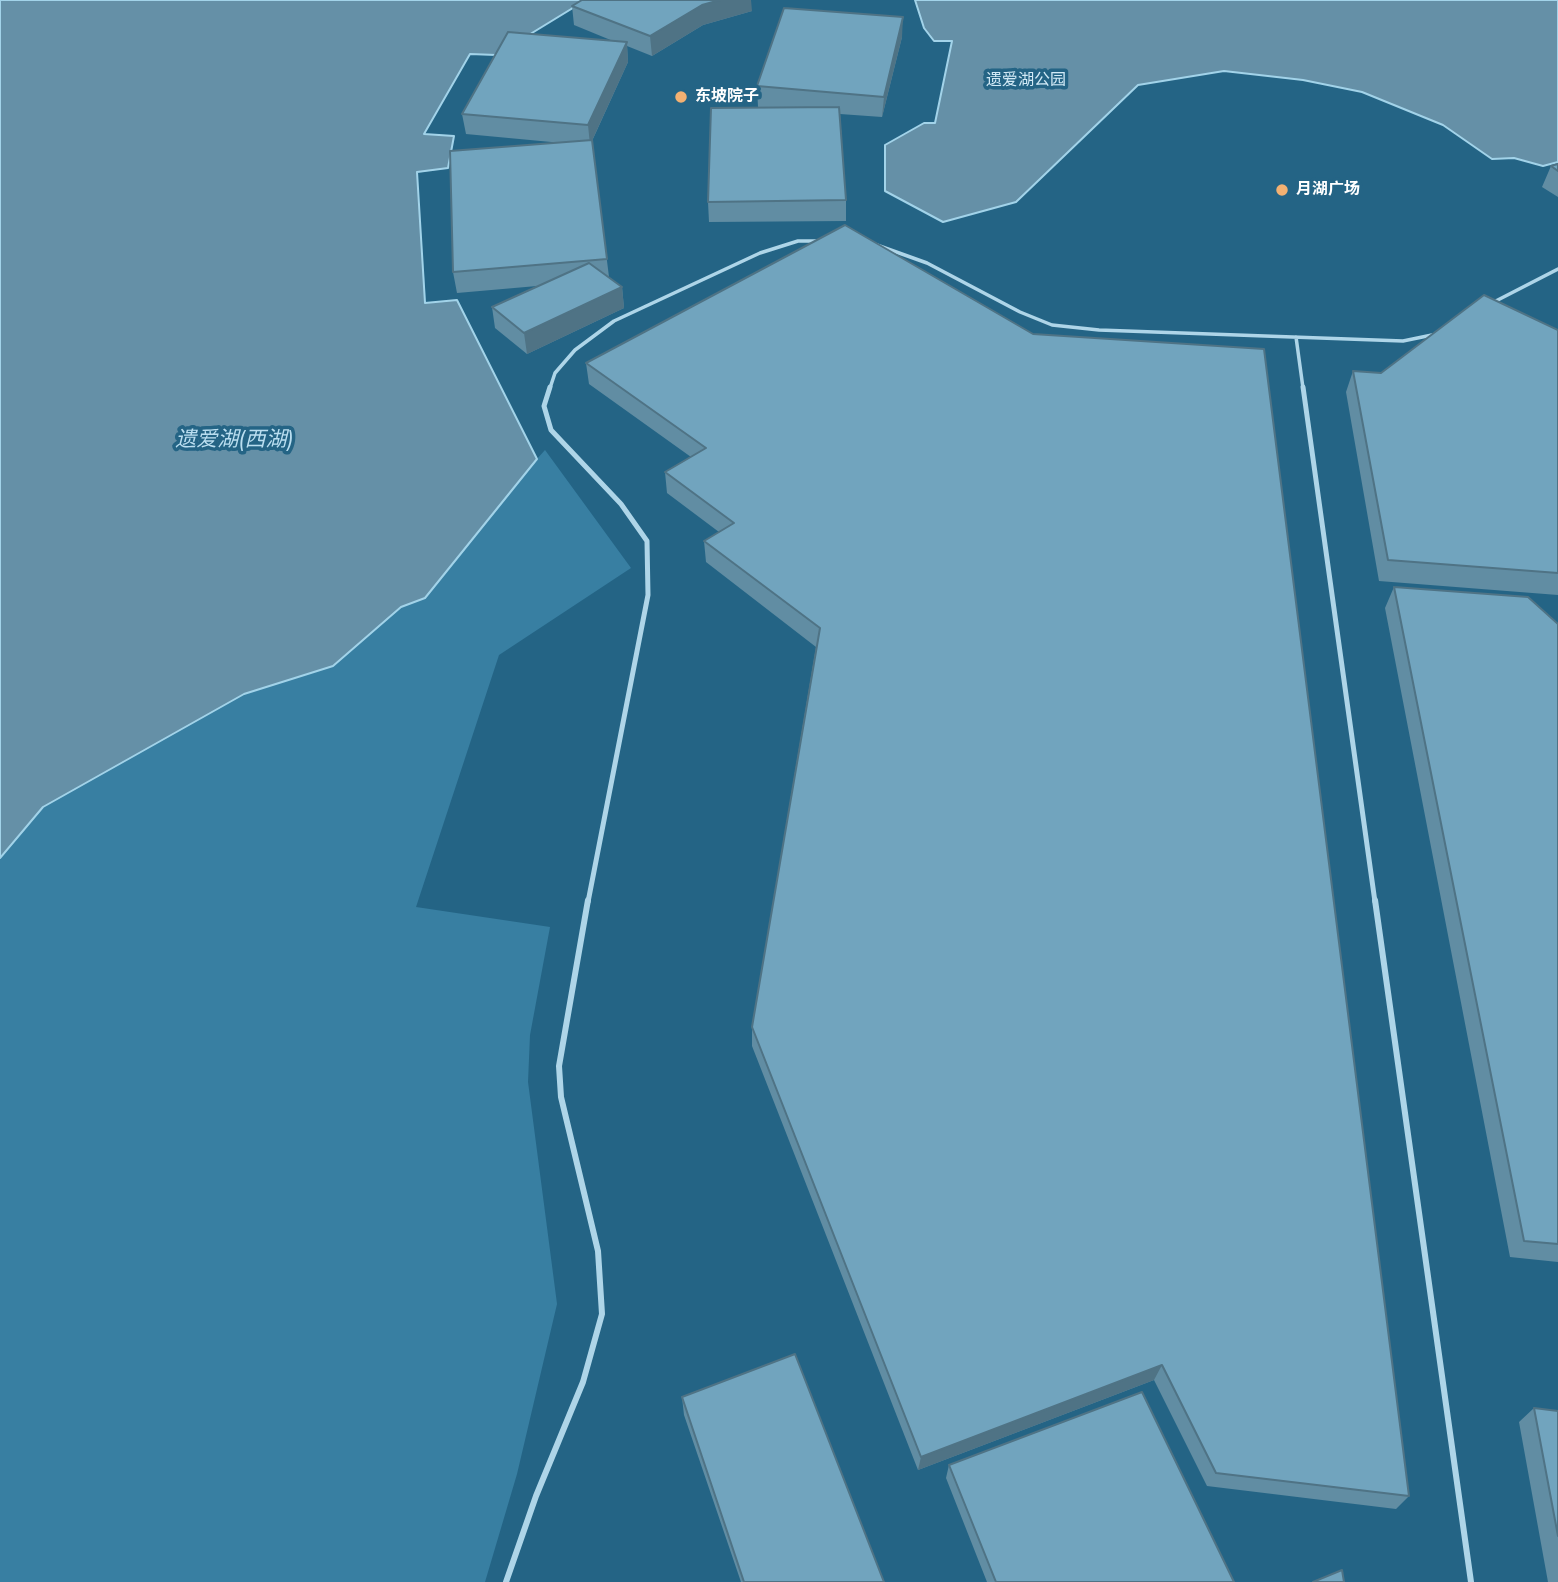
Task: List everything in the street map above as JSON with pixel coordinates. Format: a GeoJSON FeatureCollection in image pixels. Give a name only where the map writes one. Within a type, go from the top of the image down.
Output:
{"type":"FeatureCollection","features":[{"type":"Feature","properties":{"kind":"lane"},"geometry":{"type":"LineString","coordinates":[[506,1582],[536,1496],[583,1382],[602,1314],[598,1251],[561,1097],[559,1066],[563,1031],[648,595],[647,541],[621,504],[551,430],[544,405],[555,373],[575,350],[614,321],[760,253],[798,241],[831,241]]}},
{"type":"Feature","properties":{"kind":"lane"},"geometry":{"type":"LineString","coordinates":[[868,243],[881,244],[927,263],[1020,312],[1052,325],[1099,330],[1403,341],[1436,334]]}},
{"type":"Feature","properties":{"kind":"lane"},"geometry":{"type":"LineString","coordinates":[[1480,309],[1558,269]]}},
{"type":"Feature","properties":{"kind":"lane"},"geometry":{"type":"LineString","coordinates":[[1296,337],[1471,1582]]}},
{"type":"Feature","properties":{"kind":"shaded area"},"geometry":{"type":"Polygon","coordinates":[[[0,0],[586,0],[496,55],[470,54],[424,134],[454,136],[448,168],[417,173],[426,303],[457,300],[537,459],[545,450],[631,568],[499,655],[416,907],[550,927],[530,1035],[528,1082],[557,1304],[517,1474],[485,1582],[0,1582],[0,0]]]}},
{"type":"Feature","properties":{"kind":"water","name":"遗爱湖(西湖)"},"geometry":{"type":"Polygon","coordinates":[[[0,0],[586,0],[496,55],[470,54],[424,134],[454,136],[448,168],[417,172],[425,303],[457,300],[537,459],[425,598],[401,607],[333,666],[244,694],[43,807],[0,858],[0,0]]]}},
{"type":"Feature","properties":{"kind":"water","name":"遗爱湖公园"},"geometry":{"type":"Polygon","coordinates":[[[915,0],[1558,0],[1558,162],[1543,166],[1514,158],[1492,159],[1443,125],[1362,92],[1303,80],[1224,71],[1138,85],[1016,202],[943,222],[885,191],[885,145],[924,123],[935,123],[952,41],[934,41],[924,28],[915,0]]]}},
{"type":"Feature","properties":{"kind":"building"},"geometry":{"type":"Polygon","coordinates":[[[582,0],[720,0],[702,5],[650,36],[572,6],[582,0]]]}},
{"type":"Feature","properties":{"kind":"building"},"geometry":{"type":"Polygon","coordinates":[[[784,8],[903,17],[884,97],[757,86],[784,8]]]}},
{"type":"Feature","properties":{"kind":"building"},"geometry":{"type":"Polygon","coordinates":[[[508,32],[627,42],[588,125],[462,114],[508,32]]]}},
{"type":"Feature","properties":{"kind":"building"},"geometry":{"type":"Polygon","coordinates":[[[839,107],[846,200],[708,202],[711,108],[839,107]]]}},
{"type":"Feature","properties":{"kind":"building"},"geometry":{"type":"Polygon","coordinates":[[[592,140],[607,259],[453,272],[450,151],[592,140]]]}},
{"type":"Feature","properties":{"kind":"building"},"geometry":{"type":"Polygon","coordinates":[[[845,225],[1033,334],[1264,349],[1409,1496],[1216,1473],[1162,1365],[921,1457],[752,1027],[820,628],[704,541],[734,523],[665,472],[706,448],[586,363],[845,225]]]}},
{"type":"Feature","properties":{"kind":"building"},"geometry":{"type":"Polygon","coordinates":[[[589,263],[622,287],[524,333],[492,307],[589,263]]]}},
{"type":"Feature","properties":{"kind":"building"},"geometry":{"type":"Polygon","coordinates":[[[1484,295],[1558,330],[1558,573],[1388,560],[1353,371],[1381,373],[1484,295]]]}},
{"type":"Feature","properties":{"kind":"building"},"geometry":{"type":"Polygon","coordinates":[[[1394,587],[1528,597],[1558,624],[1558,1244],[1524,1241],[1394,587]]]}},
{"type":"Feature","properties":{"kind":"building"},"geometry":{"type":"Polygon","coordinates":[[[795,1354],[884,1582],[744,1582],[682,1397],[795,1354]]]}},
{"type":"Feature","properties":{"kind":"building"},"geometry":{"type":"Polygon","coordinates":[[[1142,1392],[1234,1582],[996,1582],[949,1465],[1142,1392]]]}},
{"type":"Feature","properties":{"kind":"building"},"geometry":{"type":"Polygon","coordinates":[[[1534,1408],[1558,1411],[1558,1536],[1534,1408]]]}},
{"type":"Feature","properties":{"kind":"building"},"geometry":{"type":"Polygon","coordinates":[[[1342,1570],[1344,1582],[1313,1582],[1342,1570]]]}},
{"type":"Feature","properties":{"kind":"place","name":"东坡院子"},"geometry":{"type":"Point","coordinates":[681,97]}},
{"type":"Feature","properties":{"kind":"place","name":"月湖广场"},"geometry":{"type":"Point","coordinates":[1282,190]}}]}
